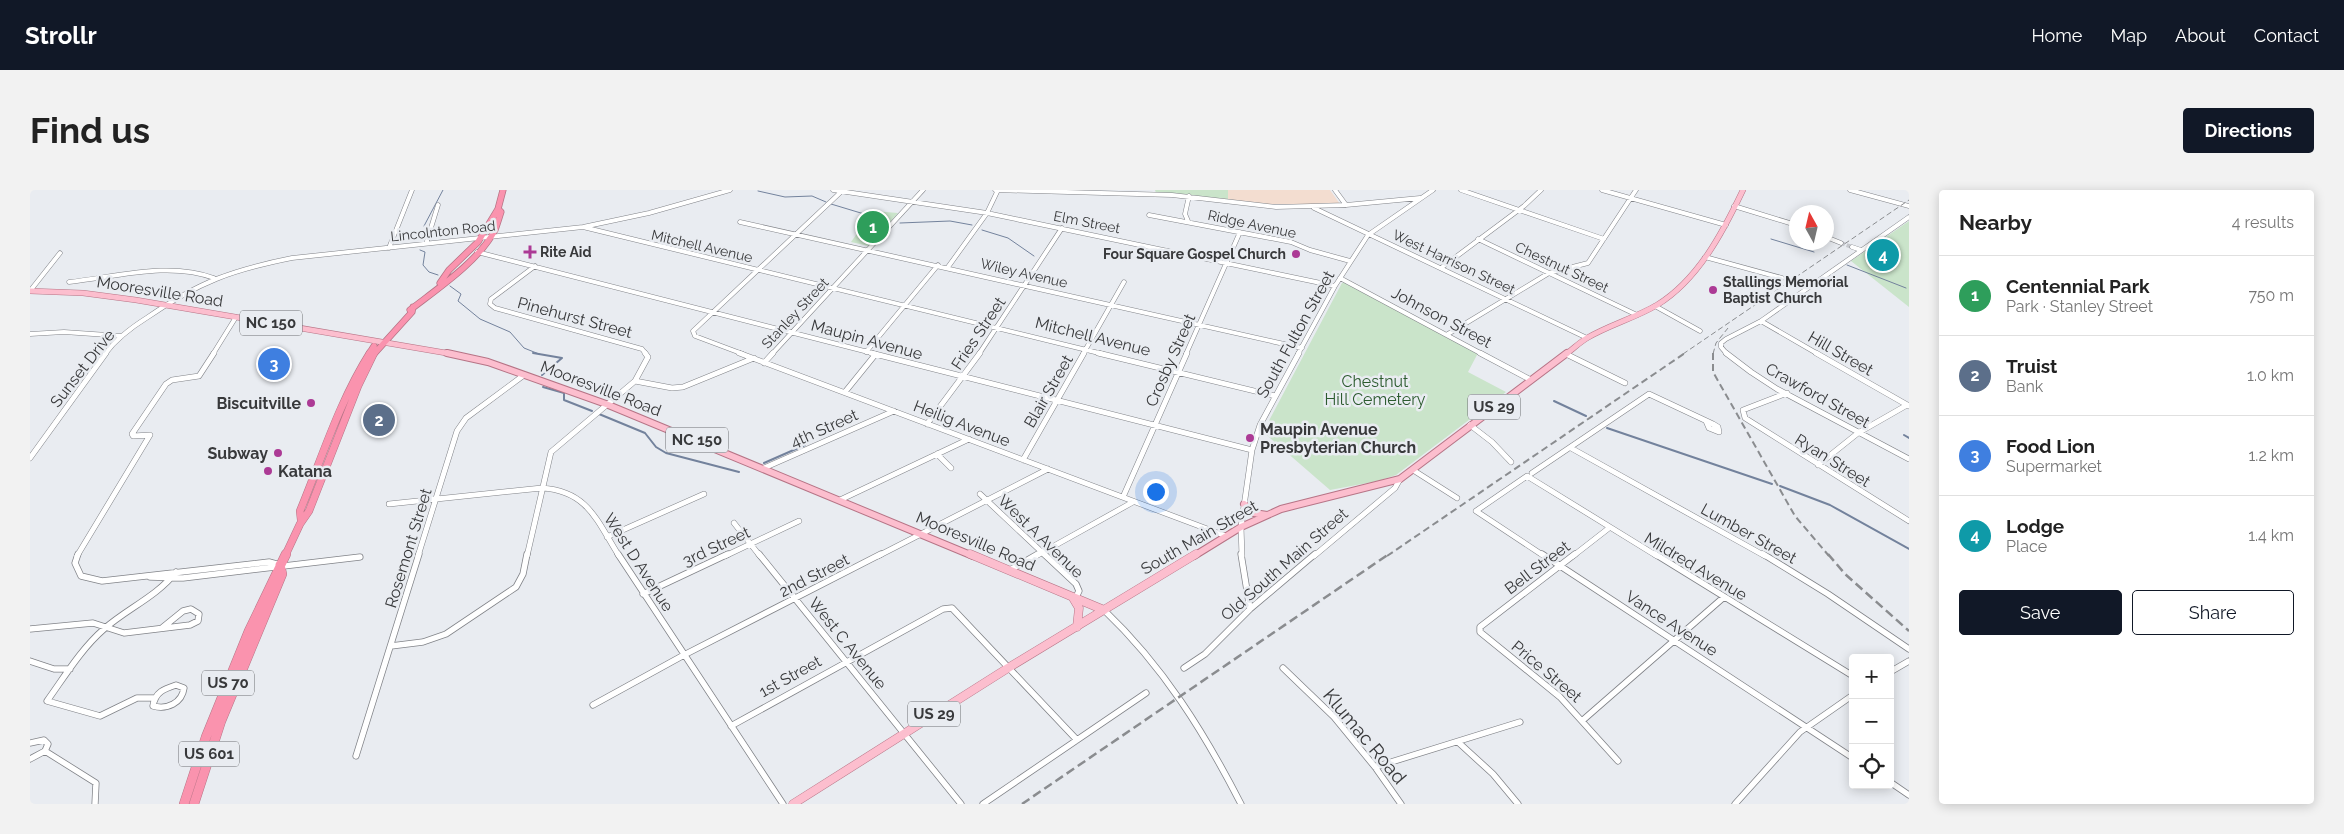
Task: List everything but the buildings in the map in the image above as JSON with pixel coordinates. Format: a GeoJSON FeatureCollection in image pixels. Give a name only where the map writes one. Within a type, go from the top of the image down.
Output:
{"type":"FeatureCollection","features":[{"type":"Feature","properties":{"kind":"highway","name":"US 70"},"geometry":{"type":"LineString","coordinates":[[184,804],[206,738],[272,576],[280,565],[301,520],[309,511],[358,386],[380,341],[438,285],[452,277],[490,237],[501,212],[498,209],[503,190]]}},
{"type":"Feature","properties":{"kind":"highway","name":"US 70"},"geometry":{"type":"LineString","coordinates":[[438,285],[444,275],[482,238],[493,212],[498,209]]}},
{"type":"Feature","properties":{"kind":"highway","name":"US 70"},"geometry":{"type":"LineString","coordinates":[[200,804],[223,730],[227,706],[282,574],[280,565]]}},
{"type":"Feature","properties":{"kind":"highway","name":"US 601"},"geometry":{"type":"LineString","coordinates":[[194,804],[227,706]]}},
{"type":"Feature","properties":{"kind":"main road","name":"South Main Street"},"geometry":{"type":"LineString","coordinates":[[793,804],[1008,668],[1241,527],[1306,501],[1368,489],[1400,479],[1587,338],[1655,306],[1683,283],[1705,257],[1726,225],[1743,190]]}},
{"type":"Feature","properties":{"kind":"main road","name":"Mooresville Road"},"geometry":{"type":"LineString","coordinates":[[30,291],[84,293],[380,341],[445,352],[524,374],[606,404],[764,468],[1104,610]]}},
{"type":"Feature","properties":{"kind":"main road"},"geometry":{"type":"LineString","coordinates":[[1244,504],[1254,513],[1267,515]]}},
{"type":"Feature","properties":{"kind":"main road"},"geometry":{"type":"LineString","coordinates":[[1073,597],[1080,608],[1077,626]]}},
{"type":"Feature","properties":{"kind":"street"},"geometry":{"type":"LineString","coordinates":[[389,248],[412,190]]}},
{"type":"Feature","properties":{"kind":"street","name":"Lincolnton Road"},"geometry":{"type":"LineString","coordinates":[[164,305],[214,278],[273,261],[583,227],[649,213],[730,190]]}},
{"type":"Feature","properties":{"kind":"street","name":"Elm Street"},"geometry":{"type":"LineString","coordinates":[[833,190],[987,212],[1335,286]]}},
{"type":"Feature","properties":{"kind":"street","name":"Stanley Street"},"geometry":{"type":"LineString","coordinates":[[764,363],[923,190]]}},
{"type":"Feature","properties":{"kind":"street"},"geometry":{"type":"LineString","coordinates":[[948,267],[987,212],[996,190],[1153,192],[1259,206],[1312,207],[1420,198]]}},
{"type":"Feature","properties":{"kind":"street"},"geometry":{"type":"LineString","coordinates":[[1335,190],[1346,205]]}},
{"type":"Feature","properties":{"kind":"street","name":"South Fulton Street"},"geometry":{"type":"LineString","coordinates":[[1241,527],[1252,450],[1260,425],[1335,286],[1368,235],[1433,190]]}},
{"type":"Feature","properties":{"kind":"street"},"geometry":{"type":"LineString","coordinates":[[1461,190],[1604,240]]}},
{"type":"Feature","properties":{"kind":"street"},"geometry":{"type":"LineString","coordinates":[[1440,268],[1518,210],[1541,190]]}},
{"type":"Feature","properties":{"kind":"street"},"geometry":{"type":"LineString","coordinates":[[1602,190],[1726,225]]}},
{"type":"Feature","properties":{"kind":"street"},"geometry":{"type":"LineString","coordinates":[[1448,334],[1549,273],[1588,264],[1636,190]]}},
{"type":"Feature","properties":{"kind":"street"},"geometry":{"type":"LineString","coordinates":[[1850,190],[1909,206]]}},
{"type":"Feature","properties":{"kind":"street"},"geometry":{"type":"LineString","coordinates":[[713,312],[842,191]]}},
{"type":"Feature","properties":{"kind":"street"},"geometry":{"type":"LineString","coordinates":[[1188,221],[1185,214],[1189,196]]}},
{"type":"Feature","properties":{"kind":"street"},"geometry":{"type":"LineString","coordinates":[[426,244],[438,205]]}},
{"type":"Feature","properties":{"kind":"street"},"geometry":{"type":"LineString","coordinates":[[1734,206],[1789,223]]}},
{"type":"Feature","properties":{"kind":"street","name":"West Harrison Street"},"geometry":{"type":"LineString","coordinates":[[1312,207],[1587,338]]}},
{"type":"Feature","properties":{"kind":"street","name":"Ridge Avenue"},"geometry":{"type":"LineString","coordinates":[[1148,215],[1188,221],[1291,242],[1310,250],[1350,261]]}},
{"type":"Feature","properties":{"kind":"street"},"geometry":{"type":"LineString","coordinates":[[1762,321],[1909,217]]}},
{"type":"Feature","properties":{"kind":"street","name":"Wiley Avenue"},"geometry":{"type":"LineString","coordinates":[[740,222],[869,249],[1302,348]]}},
{"type":"Feature","properties":{"kind":"street","name":"Mitchell Avenue"},"geometry":{"type":"LineString","coordinates":[[583,227],[832,289],[1276,394]]}},
{"type":"Feature","properties":{"kind":"street","name":"Fries Street"},"geometry":{"type":"LineString","coordinates":[[928,424],[998,328],[1062,228]]}},
{"type":"Feature","properties":{"kind":"street","name":"Crosby Street"},"geometry":{"type":"LineString","coordinates":[[1123,498],[1240,232]]}},
{"type":"Feature","properties":{"kind":"street","name":"Chestnut Street"},"geometry":{"type":"LineString","coordinates":[[1478,239],[1637,315]]}},
{"type":"Feature","properties":{"kind":"street"},"geometry":{"type":"LineString","coordinates":[[1834,240],[1841,243]]}},
{"type":"Feature","properties":{"kind":"street"},"geometry":{"type":"LineString","coordinates":[[1852,246],[1861,250]]}},
{"type":"Feature","properties":{"kind":"street","name":"Maupin Avenue"},"geometry":{"type":"LineString","coordinates":[[477,252],[1252,450]]}},
{"type":"Feature","properties":{"kind":"street"},"geometry":{"type":"LineString","coordinates":[[30,291],[60,253]]}},
{"type":"Feature","properties":{"kind":"street"},"geometry":{"type":"LineString","coordinates":[[1705,257],[1782,278]]}},
{"type":"Feature","properties":{"kind":"street"},"geometry":{"type":"LineString","coordinates":[[866,352],[938,265]]}},
{"type":"Feature","properties":{"kind":"street","name":"Pinehurst Street"},"geometry":{"type":"LineString","coordinates":[[391,646],[423,642],[446,634],[516,587],[525,566],[551,452],[635,381],[644,368],[648,357],[642,349],[495,308],[490,304],[491,299],[535,266]]}},
{"type":"Feature","properties":{"kind":"street"},"geometry":{"type":"LineString","coordinates":[[69,282],[181,270],[200,273],[214,278]]}},
{"type":"Feature","properties":{"kind":"street","name":"Johnson Street"},"geometry":{"type":"LineString","coordinates":[[1340,278],[1531,380]]}},
{"type":"Feature","properties":{"kind":"street","name":"Blair Street"},"geometry":{"type":"LineString","coordinates":[[1023,460],[1124,282]]}},
{"type":"Feature","properties":{"kind":"street","name":"Sunset Drive"},"geometry":{"type":"LineString","coordinates":[[30,458],[109,348],[164,305]]}},
{"type":"Feature","properties":{"kind":"street"},"geometry":{"type":"LineString","coordinates":[[1655,306],[1700,332]]}},
{"type":"Feature","properties":{"kind":"street","name":"Heilig Avenue"},"geometry":{"type":"LineString","coordinates":[[713,312],[692,331],[694,336],[1226,536]]}},
{"type":"Feature","properties":{"kind":"street"},"geometry":{"type":"LineString","coordinates":[[236,317],[199,376],[172,380],[163,387],[132,435],[148,434],[150,437],[76,558],[78,572],[93,580],[266,569],[280,565],[360,557]]}},
{"type":"Feature","properties":{"kind":"street","name":"Crawford Street"},"geometry":{"type":"LineString","coordinates":[[1762,321],[1721,343],[1721,347],[1730,358],[1787,393],[1909,459]]}},
{"type":"Feature","properties":{"kind":"street","name":"Hill Street"},"geometry":{"type":"LineString","coordinates":[[1762,321],[1908,405]]}},
{"type":"Feature","properties":{"kind":"street"},"geometry":{"type":"LineString","coordinates":[[30,334],[64,332],[122,336]]}},
{"type":"Feature","properties":{"kind":"street"},"geometry":{"type":"LineString","coordinates":[[1566,354],[1625,383]]}},
{"type":"Feature","properties":{"kind":"street"},"geometry":{"type":"LineString","coordinates":[[845,392],[875,355]]}},
{"type":"Feature","properties":{"kind":"street"},"geometry":{"type":"LineString","coordinates":[[635,381],[672,388],[683,387],[754,358]]}},
{"type":"Feature","properties":{"kind":"street","name":"Rosemont Street"},"geometry":{"type":"LineString","coordinates":[[356,756],[461,424],[476,410],[524,374]]}},
{"type":"Feature","properties":{"kind":"street","name":"Ryan Street"},"geometry":{"type":"LineString","coordinates":[[1787,393],[1744,410],[1745,418],[1909,521]]}},
{"type":"Feature","properties":{"kind":"street"},"geometry":{"type":"LineString","coordinates":[[1529,475],[1649,394],[1708,421]]}},
{"type":"Feature","properties":{"kind":"street"},"geometry":{"type":"LineString","coordinates":[[1818,465],[1858,433],[1908,405]]}},
{"type":"Feature","properties":{"kind":"street","name":"4th Street"},"geometry":{"type":"LineString","coordinates":[[764,468],[894,411]]}},
{"type":"Feature","properties":{"kind":"street"},"geometry":{"type":"LineString","coordinates":[[1470,425],[1492,442],[1511,462]]}},
{"type":"Feature","properties":{"kind":"street"},"geometry":{"type":"LineString","coordinates":[[840,500],[969,439]]}},
{"type":"Feature","properties":{"kind":"street","name":"Lumber Street"},"geometry":{"type":"LineString","coordinates":[[1571,448],[1808,581],[1851,607],[1909,649]]}},
{"type":"Feature","properties":{"kind":"street"},"geometry":{"type":"LineString","coordinates":[[937,454],[951,468]]}},
{"type":"Feature","properties":{"kind":"street","name":"2nd Street"},"geometry":{"type":"LineString","coordinates":[[593,705],[684,655],[1048,469]]}},
{"type":"Feature","properties":{"kind":"street"},"geometry":{"type":"LineString","coordinates":[[1413,470],[1457,498]]}},
{"type":"Feature","properties":{"kind":"street","name":"Vance Avenue"},"geometry":{"type":"LineString","coordinates":[[1529,475],[1476,511],[1849,755]]}},
{"type":"Feature","properties":{"kind":"street","name":"Mildred Avenue"},"geometry":{"type":"LineString","coordinates":[[1529,475],[1609,528],[1849,674]]}},
{"type":"Feature","properties":{"kind":"street","name":"Old South Main Street"},"geometry":{"type":"LineString","coordinates":[[1184,668],[1205,654],[1250,609],[1395,488],[1400,479]]}},
{"type":"Feature","properties":{"kind":"street","name":"West D Avenue"},"geometry":{"type":"LineString","coordinates":[[389,504],[542,488],[557,488],[574,493],[607,537],[783,804]]}},
{"type":"Feature","properties":{"kind":"street"},"geometry":{"type":"LineString","coordinates":[[607,537],[704,494]]}},
{"type":"Feature","properties":{"kind":"street","name":"West A Avenue"},"geometry":{"type":"LineString","coordinates":[[980,494],[1076,584],[1078,591],[1073,597]]}},
{"type":"Feature","properties":{"kind":"street"},"geometry":{"type":"LineString","coordinates":[[1010,570],[1133,502]]}},
{"type":"Feature","properties":{"kind":"street","name":"3rd Street"},"geometry":{"type":"LineString","coordinates":[[643,594],[800,521]]}},
{"type":"Feature","properties":{"kind":"street","name":"West C Avenue"},"geometry":{"type":"LineString","coordinates":[[734,523],[962,804]]}},
{"type":"Feature","properties":{"kind":"street"},"geometry":{"type":"LineString","coordinates":[[1241,527],[1240,546],[1250,609]]}},
{"type":"Feature","properties":{"kind":"street","name":"Bell Street"},"geometry":{"type":"LineString","coordinates":[[1480,627],[1609,528]]}},
{"type":"Feature","properties":{"kind":"street"},"geometry":{"type":"LineString","coordinates":[[154,698],[153,706],[161,709],[174,705],[183,696],[184,688],[176,685],[163,689],[154,698],[137,698],[100,716],[48,702],[87,646],[106,627],[157,592],[174,574]]}},
{"type":"Feature","properties":{"kind":"street"},"geometry":{"type":"LineString","coordinates":[[1583,720],[1724,598]]}},
{"type":"Feature","properties":{"kind":"street","name":"1st Street"},"geometry":{"type":"LineString","coordinates":[[731,726],[943,609],[952,608],[1008,668]]}},
{"type":"Feature","properties":{"kind":"street"},"geometry":{"type":"LineString","coordinates":[[30,629],[93,622],[124,633],[190,625],[198,621],[200,614],[191,609],[183,611],[162,628]]}},
{"type":"Feature","properties":{"kind":"street","name":"Mooresville Road"},"geometry":{"type":"LineString","coordinates":[[1104,610],[1126,629],[1175,687],[1208,742],[1241,804]]}},
{"type":"Feature","properties":{"kind":"street","name":"Price Street"},"geometry":{"type":"LineString","coordinates":[[1480,627],[1480,632],[1488,640],[1560,697],[1583,720],[1618,761]]}},
{"type":"Feature","properties":{"kind":"street"},"geometry":{"type":"LineString","coordinates":[[30,661],[54,669],[70,669]]}},
{"type":"Feature","properties":{"kind":"street"},"geometry":{"type":"LineString","coordinates":[[1894,670],[1909,661]]}},
{"type":"Feature","properties":{"kind":"street"},"geometry":{"type":"LineString","coordinates":[[1008,668],[1077,740]]}},
{"type":"Feature","properties":{"kind":"street","name":"Klumac Road"},"geometry":{"type":"LineString","coordinates":[[1283,668],[1334,718],[1375,767],[1401,804]]}},
{"type":"Feature","properties":{"kind":"street"},"geometry":{"type":"LineString","coordinates":[[983,804],[1146,693]]}},
{"type":"Feature","properties":{"kind":"street"},"geometry":{"type":"LineString","coordinates":[[1735,804],[1806,727],[1849,698]]}},
{"type":"Feature","properties":{"kind":"street"},"geometry":{"type":"LineString","coordinates":[[1375,767],[1520,722]]}},
{"type":"Feature","properties":{"kind":"street"},"geometry":{"type":"LineString","coordinates":[[30,743],[39,740],[47,741],[48,747],[45,751],[30,759]]}},
{"type":"Feature","properties":{"kind":"street"},"geometry":{"type":"LineString","coordinates":[[1458,742],[1493,774],[1518,804]]}},
{"type":"Feature","properties":{"kind":"street"},"geometry":{"type":"LineString","coordinates":[[45,751],[96,783],[96,804]]}},
{"type":"Feature","properties":{"kind":"street"},"geometry":{"type":"LineString","coordinates":[[1894,785],[1909,795]]}},
{"type":"Feature","properties":{"kind":"shaded area"},"geometry":{"type":"Polygon","coordinates":[[[1157,190],[1330,190],[1340,204],[1263,204],[1157,190]]]}},
{"type":"Feature","properties":{"kind":"green space"},"geometry":{"type":"Polygon","coordinates":[[[1155,190],[1228,190],[1228,199],[1156,193],[1155,190]]]}},
{"type":"Feature","properties":{"kind":"green space"},"geometry":{"type":"Polygon","coordinates":[[[873,211],[898,213],[869,246],[851,242],[873,211]]]}},
{"type":"Feature","properties":{"kind":"green space"},"geometry":{"type":"Polygon","coordinates":[[[1909,221],[1909,307],[1851,261],[1909,221]]]}},
{"type":"Feature","properties":{"kind":"green space","name":"Chestnut Hill Cemetery"},"geometry":{"type":"Polygon","coordinates":[[[1345,282],[1478,353],[1468,372],[1506,392],[1396,475],[1378,481],[1330,490],[1263,432],[1342,283],[1345,282]]]}},
{"type":"Feature","properties":{"kind":"waterway"},"geometry":{"type":"LineString","coordinates":[[424,226],[443,190]]}},
{"type":"Feature","properties":{"kind":"waterway"},"geometry":{"type":"LineString","coordinates":[[758,191],[785,197],[812,196],[826,202]]}},
{"type":"Feature","properties":{"kind":"waterway"},"geometry":{"type":"LineString","coordinates":[[831,204],[884,220]]}},
{"type":"Feature","properties":{"kind":"waterway"},"geometry":{"type":"LineString","coordinates":[[900,223],[950,221],[972,225]]}},
{"type":"Feature","properties":{"kind":"waterway"},"geometry":{"type":"LineString","coordinates":[[982,230],[1008,238],[1034,256]]}},
{"type":"Feature","properties":{"kind":"waterway"},"geometry":{"type":"LineString","coordinates":[[1771,239],[1814,252]]}},
{"type":"Feature","properties":{"kind":"waterway"},"geometry":{"type":"LineString","coordinates":[[420,250],[425,252],[423,265],[429,272],[438,275]]}},
{"type":"Feature","properties":{"kind":"waterway"},"geometry":{"type":"LineString","coordinates":[[1847,265],[1906,288]]}},
{"type":"Feature","properties":{"kind":"waterway"},"geometry":{"type":"LineString","coordinates":[[450,286],[461,294],[458,301],[480,319],[510,332],[524,348],[539,354]]}},
{"type":"Feature","properties":{"kind":"waterway"},"geometry":{"type":"LineString","coordinates":[[533,353],[562,358],[542,375]]}},
{"type":"Feature","properties":{"kind":"waterway"},"geometry":{"type":"LineString","coordinates":[[543,387],[564,393],[564,400],[592,411]]}},
{"type":"Feature","properties":{"kind":"waterway"},"geometry":{"type":"LineString","coordinates":[[1554,401],[1586,416]]}},
{"type":"Feature","properties":{"kind":"waterway"},"geometry":{"type":"LineString","coordinates":[[599,414],[645,433],[656,447],[666,453],[739,472]]}},
{"type":"Feature","properties":{"kind":"waterway"},"geometry":{"type":"LineString","coordinates":[[1607,428],[1772,484]]}},
{"type":"Feature","properties":{"kind":"waterway"},"geometry":{"type":"LineString","coordinates":[[1904,435],[1909,438]]}},
{"type":"Feature","properties":{"kind":"waterway"},"geometry":{"type":"LineString","coordinates":[[764,463],[805,445]]}},
{"type":"Feature","properties":{"kind":"waterway"},"geometry":{"type":"LineString","coordinates":[[1780,486],[1830,505],[1909,549]]}},
{"type":"Feature","properties":{"kind":"tunnel"},"geometry":{"type":"LineString","coordinates":[[1841,243],[1852,247]]}},
{"type":"Feature","properties":{"kind":"railway"},"geometry":{"type":"LineString","coordinates":[[1683,354],[1909,200]]}},
{"type":"Feature","properties":{"kind":"railway"},"geometry":{"type":"LineString","coordinates":[[1713,354],[1716,343],[1728,328]]}},
{"type":"Feature","properties":{"kind":"railway"},"geometry":{"type":"LineString","coordinates":[[1387,556],[1685,353]]}},
{"type":"Feature","properties":{"kind":"railway"},"geometry":{"type":"LineString","coordinates":[[1713,354],[1713,372],[1795,516],[1829,556]]}},
{"type":"Feature","properties":{"kind":"railway"},"geometry":{"type":"LineString","coordinates":[[1022,804],[1389,554]]}},
{"type":"Feature","properties":{"kind":"railway"},"geometry":{"type":"LineString","coordinates":[[1828,554],[1845,574],[1909,631]]}},
{"type":"Feature","properties":{"kind":"place","name":"Centennial Park"},"geometry":{"type":"Point","coordinates":[873,227]}},
{"type":"Feature","properties":{"kind":"place","name":"Rite Aid"},"geometry":{"type":"Point","coordinates":[530,252]}},
{"type":"Feature","properties":{"kind":"place","name":"Four Square Gospel Church"},"geometry":{"type":"Point","coordinates":[1296,254]}},
{"type":"Feature","properties":{"kind":"place","name":"Lodge"},"geometry":{"type":"Point","coordinates":[1883,255]}},
{"type":"Feature","properties":{"kind":"place","name":"Stallings Memorial Baptist Church"},"geometry":{"type":"Point","coordinates":[1713,290]}},
{"type":"Feature","properties":{"kind":"place","name":"Food Lion"},"geometry":{"type":"Point","coordinates":[274,364]}},
{"type":"Feature","properties":{"kind":"place","name":"Biscuitville"},"geometry":{"type":"Point","coordinates":[311,403]}},
{"type":"Feature","properties":{"kind":"place","name":"Truist"},"geometry":{"type":"Point","coordinates":[379,420]}},
{"type":"Feature","properties":{"kind":"place","name":"Maupin Avenue Presbyterian Church"},"geometry":{"type":"Point","coordinates":[1250,438]}},
{"type":"Feature","properties":{"kind":"place","name":"Subway"},"geometry":{"type":"Point","coordinates":[278,453]}},
{"type":"Feature","properties":{"kind":"place","name":"Katana"},"geometry":{"type":"Point","coordinates":[268,471]}}]}
